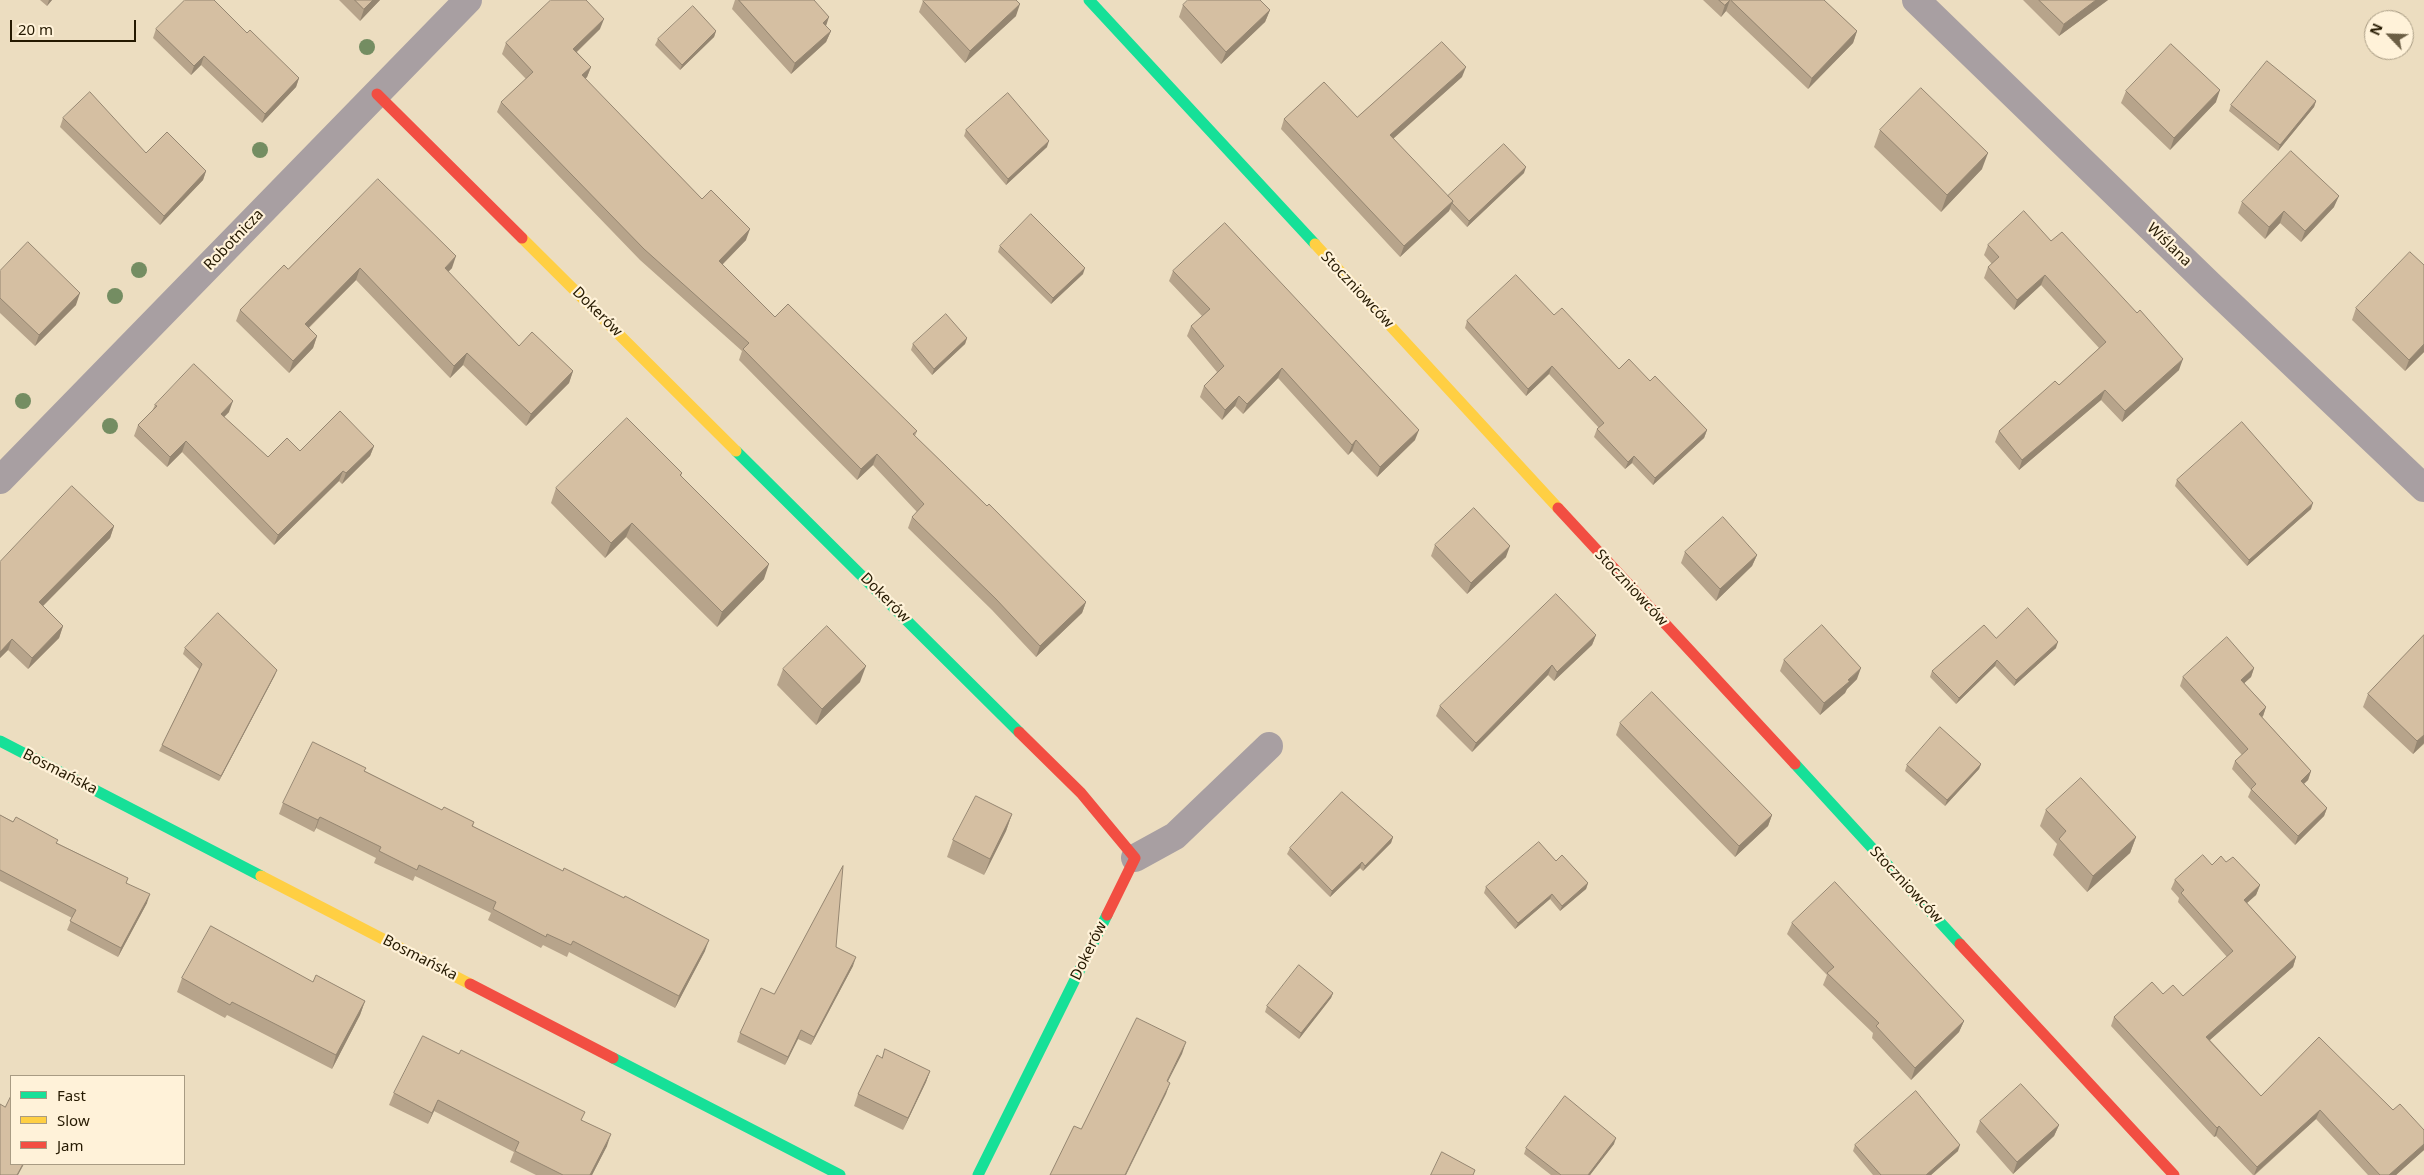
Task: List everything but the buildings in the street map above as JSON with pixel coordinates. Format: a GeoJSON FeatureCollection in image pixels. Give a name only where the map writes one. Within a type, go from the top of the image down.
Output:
{"type":"FeatureCollection","features":[{"type":"Feature","properties":{"kind":"street","name":"Robotnicza"},"geometry":{"type":"LineString","coordinates":[[0,480],[468,0]]}},
{"type":"Feature","properties":{"kind":"street","name":"Stoczniowców"},"geometry":{"type":"LineString","coordinates":[[1089,0],[2174,1175]]}},
{"type":"Feature","properties":{"kind":"street","name":"Wiślana"},"geometry":{"type":"LineString","coordinates":[[1916,0],[2202,277],[2424,488]]}},
{"type":"Feature","properties":{"kind":"street","name":"Dokerów"},"geometry":{"type":"LineString","coordinates":[[377,94],[1081,793],[1135,858],[978,1175]]}},
{"type":"Feature","properties":{"kind":"street","name":"Bosmańska"},"geometry":{"type":"LineString","coordinates":[[0,741],[840,1175]]}},
{"type":"Feature","properties":{"kind":"street"},"geometry":{"type":"LineString","coordinates":[[1135,858],[1175,836],[1268,746]]}},
{"type":"Feature","properties":{"kind":"traffic: fast"},"geometry":{"type":"LineString","coordinates":[[1089,0],[1315,244]]}},
{"type":"Feature","properties":{"kind":"traffic: fast"},"geometry":{"type":"LineString","coordinates":[[736,451],[1019,732]]}},
{"type":"Feature","properties":{"kind":"traffic: fast"},"geometry":{"type":"LineString","coordinates":[[0,741],[261,876]]}},
{"type":"Feature","properties":{"kind":"traffic: fast"},"geometry":{"type":"LineString","coordinates":[[1795,764],[1960,944]]}},
{"type":"Feature","properties":{"kind":"traffic: fast"},"geometry":{"type":"LineString","coordinates":[[978,1175],[1107,915]]}},
{"type":"Feature","properties":{"kind":"traffic: fast"},"geometry":{"type":"LineString","coordinates":[[613,1058],[840,1175]]}},
{"type":"Feature","properties":{"kind":"traffic: slow"},"geometry":{"type":"LineString","coordinates":[[522,238],[736,451]]}},
{"type":"Feature","properties":{"kind":"traffic: slow"},"geometry":{"type":"LineString","coordinates":[[1315,244],[1558,508]]}},
{"type":"Feature","properties":{"kind":"traffic: slow"},"geometry":{"type":"LineString","coordinates":[[261,876],[470,984]]}},
{"type":"Feature","properties":{"kind":"traffic: jam"},"geometry":{"type":"LineString","coordinates":[[377,94],[522,238]]}},
{"type":"Feature","properties":{"kind":"traffic: jam"},"geometry":{"type":"LineString","coordinates":[[1558,508],[1795,764]]}},
{"type":"Feature","properties":{"kind":"traffic: jam"},"geometry":{"type":"LineString","coordinates":[[1019,732],[1081,793],[1135,858],[1107,915]]}},
{"type":"Feature","properties":{"kind":"traffic: jam"},"geometry":{"type":"LineString","coordinates":[[1960,944],[2174,1175]]}},
{"type":"Feature","properties":{"kind":"traffic: jam"},"geometry":{"type":"LineString","coordinates":[[470,984],[613,1058]]}}]}
